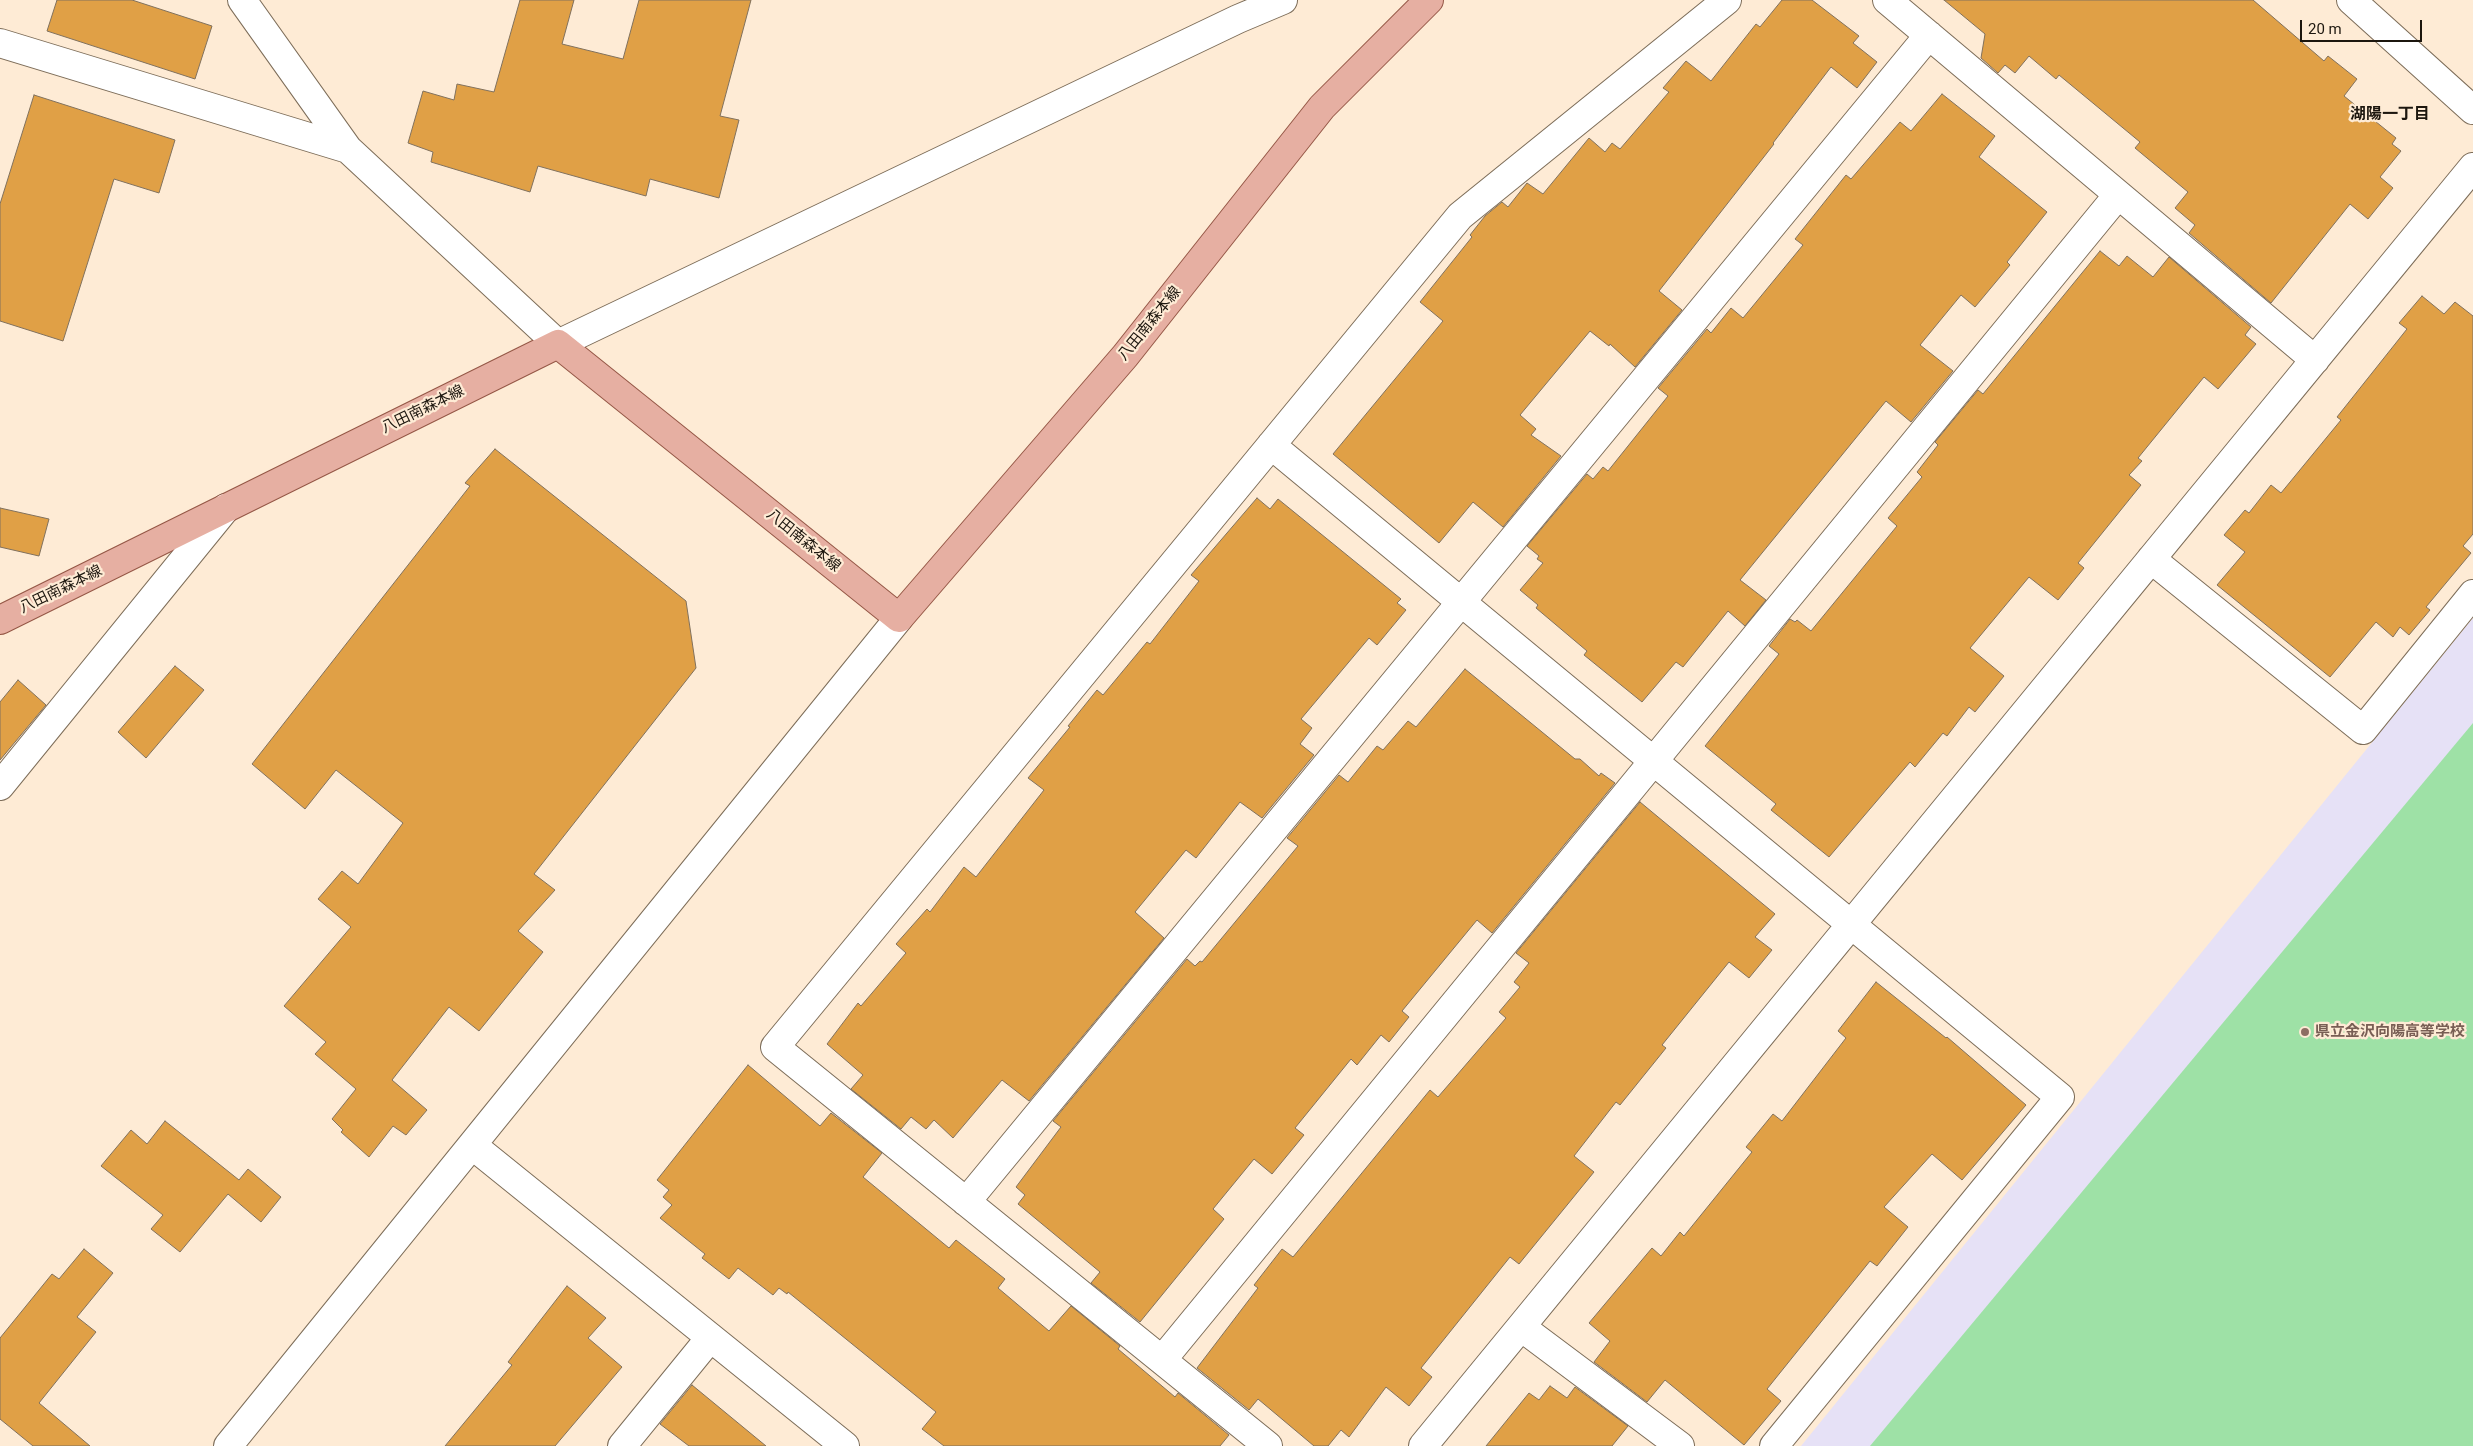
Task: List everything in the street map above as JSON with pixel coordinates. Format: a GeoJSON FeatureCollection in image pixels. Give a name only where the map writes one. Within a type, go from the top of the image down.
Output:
{"type":"FeatureCollection","features":[{"type":"Feature","properties":{"kind":"main road","name":"八田南森本線"},"geometry":{"type":"LineString","coordinates":[[0,620],[558,344],[899,618],[1125,356],[1322,107],[1429,0]]}},
{"type":"Feature","properties":{"kind":"street"},"geometry":{"type":"LineString","coordinates":[[242,0],[348,148],[558,344],[1238,19],[1283,0]]}},
{"type":"Feature","properties":{"kind":"street"},"geometry":{"type":"LineString","coordinates":[[1268,1446],[775,1047],[1460,216],[1727,0]]}},
{"type":"Feature","properties":{"kind":"street"},"geometry":{"type":"LineString","coordinates":[[1887,0],[2314,360]]}},
{"type":"Feature","properties":{"kind":"street"},"geometry":{"type":"LineString","coordinates":[[2351,0],[2473,110]]}},
{"type":"Feature","properties":{"kind":"street"},"geometry":{"type":"LineString","coordinates":[[966,1202],[1929,35]]}},
{"type":"Feature","properties":{"kind":"street"},"geometry":{"type":"LineString","coordinates":[[0,43],[348,148]]}},
{"type":"Feature","properties":{"kind":"street"},"geometry":{"type":"LineString","coordinates":[[1423,1446],[2473,167]]}},
{"type":"Feature","properties":{"kind":"street"},"geometry":{"type":"LineString","coordinates":[[1162,1360],[2118,195]]}},
{"type":"Feature","properties":{"kind":"street"},"geometry":{"type":"LineString","coordinates":[[1271,444],[2060,1097],[1774,1446]]}},
{"type":"Feature","properties":{"kind":"street"},"geometry":{"type":"LineString","coordinates":[[0,786],[226,508]]}},
{"type":"Feature","properties":{"kind":"street"},"geometry":{"type":"LineString","coordinates":[[2151,558],[2363,730],[2473,594]]}},
{"type":"Feature","properties":{"kind":"street"},"geometry":{"type":"LineString","coordinates":[[228,1446],[899,618]]}},
{"type":"Feature","properties":{"kind":"street"},"geometry":{"type":"LineString","coordinates":[[472,1145],[845,1446]]}},
{"type":"Feature","properties":{"kind":"street"},"geometry":{"type":"LineString","coordinates":[[1521,1327],[1680,1446]]}},
{"type":"Feature","properties":{"kind":"street"},"geometry":{"type":"LineString","coordinates":[[622,1446],[710,1338]]}},
{"type":"Feature","properties":{"kind":"shaded area","name":"県立金沢向陽高等学校"},"geometry":{"type":"Polygon","coordinates":[[[2473,618],[2473,1446],[1801,1446],[2473,618]]]}},
{"type":"Feature","properties":{"kind":"green space","name":"県立金沢向陽高等学校"},"geometry":{"type":"Polygon","coordinates":[[[2473,723],[2473,1446],[1870,1446],[2473,723]]]}},
{"type":"Feature","properties":{"kind":"building"},"geometry":{"type":"Polygon","coordinates":[[[57,0],[132,0],[212,26],[195,79],[47,31],[57,0]]]}},
{"type":"Feature","properties":{"kind":"building"},"geometry":{"type":"Polygon","coordinates":[[[520,0],[574,0],[562,44],[623,59],[639,0],[751,0],[720,116],[739,120],[719,198],[650,179],[646,196],[538,166],[530,192],[431,162],[433,152],[408,143],[423,91],[454,100],[457,84],[494,92],[520,0]]]}},
{"type":"Feature","properties":{"kind":"building"},"geometry":{"type":"Polygon","coordinates":[[[1782,0],[1812,0],[1859,36],[1853,43],[1877,62],[1857,88],[1831,67],[1774,144],[1659,291],[1682,310],[1635,367],[1610,344],[1609,346],[1590,331],[1520,415],[1536,429],[1531,435],[1561,456],[1503,527],[1473,502],[1439,543],[1333,454],[1443,321],[1420,302],[1472,237],[1470,235],[1485,216],[1502,202],[1508,207],[1527,183],[1543,194],[1589,138],[1605,152],[1612,143],[1620,149],[1669,92],[1663,88],[1686,61],[1711,81],[1756,24],[1760,27],[1782,0]]]}},
{"type":"Feature","properties":{"kind":"building"},"geometry":{"type":"Polygon","coordinates":[[[1944,0],[2253,0],[2324,61],[2328,56],[2357,79],[2344,96],[2396,138],[2392,144],[2401,151],[2380,177],[2393,188],[2368,219],[2350,204],[2271,303],[2189,233],[2195,225],[2175,208],[2188,192],[2135,148],[2140,142],[2059,75],[2056,79],[2029,56],[2015,73],[2005,65],[1998,73],[1981,58],[1985,34],[1944,0]]]}},
{"type":"Feature","properties":{"kind":"building"},"geometry":{"type":"Polygon","coordinates":[[[1942,94],[1995,136],[1979,157],[2047,212],[2007,262],[2010,265],[1975,307],[1961,295],[1920,345],[1953,371],[1911,422],[1886,401],[1740,580],[1766,600],[1745,626],[1728,611],[1683,667],[1676,662],[1642,702],[1584,655],[1587,651],[1536,608],[1538,605],[1520,590],[1543,563],[1537,559],[1539,556],[1527,546],[1587,474],[1593,479],[1603,467],[1608,471],[1668,396],[1658,388],[1707,329],[1711,333],[1731,308],[1743,318],[1803,245],[1795,239],[1846,175],[1851,179],[1900,122],[1911,131],[1942,94]]]}},
{"type":"Feature","properties":{"kind":"building"},"geometry":{"type":"Polygon","coordinates":[[[34,95],[175,140],[159,193],[114,179],[63,341],[0,321],[0,204],[34,95]]]}},
{"type":"Feature","properties":{"kind":"building"},"geometry":{"type":"Polygon","coordinates":[[[2100,251],[2119,266],[2127,256],[2153,277],[2169,257],[2251,327],[2245,335],[2256,344],[2218,389],[2204,377],[2138,458],[2142,461],[2129,475],[2141,485],[2078,563],[2084,568],[2058,600],[2029,577],[1970,648],[2004,676],[1975,712],[1969,707],[1947,736],[1943,733],[1915,767],[1910,762],[1829,857],[1771,810],[1776,804],[1705,746],[1779,654],[1769,646],[1790,619],[1795,622],[1797,620],[1811,631],[1897,526],[1888,518],[1922,477],[1917,472],[1938,445],[1935,442],[1978,390],[1983,394],[2100,251]]]}},
{"type":"Feature","properties":{"kind":"building"},"geometry":{"type":"Polygon","coordinates":[[[2422,296],[2444,314],[2455,302],[2473,316],[2473,534],[2463,546],[2471,553],[2426,607],[2430,610],[2409,635],[2400,627],[2393,637],[2376,622],[2330,677],[2217,585],[2245,552],[2224,535],[2245,510],[2249,513],[2271,485],[2281,493],[2341,420],[2337,417],[2407,329],[2399,323],[2422,296]]]}},
{"type":"Feature","properties":{"kind":"building"},"geometry":{"type":"Polygon","coordinates":[[[495,449],[686,601],[696,668],[534,874],[555,890],[518,931],[543,952],[479,1031],[449,1007],[392,1080],[427,1110],[406,1135],[393,1126],[369,1157],[341,1132],[343,1130],[332,1119],[356,1089],[315,1054],[326,1042],[284,1006],[351,927],[318,899],[342,871],[358,884],[403,823],[336,770],[305,809],[252,764],[470,486],[465,483],[495,449]]]}},
{"type":"Feature","properties":{"kind":"building"},"geometry":{"type":"Polygon","coordinates":[[[1257,498],[1270,509],[1278,499],[1401,599],[1397,603],[1406,610],[1377,645],[1369,638],[1301,719],[1312,728],[1300,744],[1314,755],[1262,818],[1240,802],[1196,858],[1186,850],[1135,912],[1164,938],[1029,1101],[1002,1080],[953,1138],[934,1120],[926,1129],[911,1117],[901,1129],[851,1089],[863,1075],[827,1044],[858,1003],[861,1006],[906,953],[896,944],[927,909],[930,912],[964,867],[976,877],[1044,790],[1028,778],[1070,727],[1068,726],[1097,690],[1103,695],[1147,642],[1150,644],[1199,581],[1191,575],[1257,498]]]}},
{"type":"Feature","properties":{"kind":"building"},"geometry":{"type":"Polygon","coordinates":[[[0,508],[49,519],[39,556],[0,547],[0,508]]]}},
{"type":"Feature","properties":{"kind":"building"},"geometry":{"type":"Polygon","coordinates":[[[175,666],[204,690],[146,758],[118,732],[175,666]]]}},
{"type":"Feature","properties":{"kind":"building"},"geometry":{"type":"Polygon","coordinates":[[[1465,669],[1575,759],[1580,759],[1599,776],[1601,773],[1615,783],[1492,933],[1477,920],[1402,1011],[1409,1017],[1389,1042],[1381,1035],[1357,1065],[1351,1059],[1295,1128],[1304,1135],[1272,1174],[1254,1159],[1213,1209],[1224,1219],[1140,1322],[1091,1283],[1100,1272],[1018,1204],[1025,1195],[1016,1187],[1061,1127],[1053,1121],[1187,959],[1195,966],[1200,961],[1202,962],[1298,846],[1287,838],[1339,775],[1348,782],[1377,746],[1383,750],[1408,721],[1416,727],[1465,669]]]}},
{"type":"Feature","properties":{"kind":"building"},"geometry":{"type":"Polygon","coordinates":[[[18,680],[46,705],[0,760],[0,702],[18,680]]]}},
{"type":"Feature","properties":{"kind":"building"},"geometry":{"type":"Polygon","coordinates":[[[1640,802],[1775,914],[1755,937],[1772,950],[1749,978],[1729,962],[1662,1045],[1666,1048],[1620,1105],[1616,1102],[1574,1156],[1594,1172],[1519,1264],[1510,1257],[1421,1368],[1432,1377],[1409,1406],[1386,1387],[1349,1437],[1341,1430],[1328,1446],[1314,1446],[1258,1399],[1249,1410],[1197,1368],[1258,1288],[1254,1285],[1282,1249],[1293,1257],[1430,1090],[1438,1097],[1506,1018],[1499,1012],[1520,987],[1514,982],[1529,963],[1516,953],[1640,802]]]}},
{"type":"Feature","properties":{"kind":"building"},"geometry":{"type":"Polygon","coordinates":[[[1876,982],[1947,1037],[2026,1105],[1962,1180],[1932,1154],[1884,1207],[1908,1227],[1877,1266],[1870,1261],[1767,1389],[1781,1401],[1744,1445],[1665,1380],[1647,1402],[1594,1362],[1610,1341],[1589,1323],[1652,1248],[1661,1256],[1680,1232],[1684,1236],[1752,1152],[1746,1147],[1773,1114],[1782,1121],[1846,1038],[1838,1031],[1876,982]]]}},
{"type":"Feature","properties":{"kind":"building"},"geometry":{"type":"Polygon","coordinates":[[[748,1065],[820,1126],[831,1113],[882,1153],[863,1177],[949,1248],[956,1240],[1005,1279],[998,1288],[1049,1331],[1071,1306],[1120,1346],[1118,1349],[1175,1397],[1178,1393],[1229,1435],[1220,1446],[944,1446],[922,1429],[936,1412],[788,1292],[787,1294],[779,1288],[773,1295],[738,1268],[729,1279],[702,1258],[705,1254],[660,1218],[672,1205],[663,1197],[669,1190],[657,1180],[748,1065]]]}},
{"type":"Feature","properties":{"kind":"building"},"geometry":{"type":"Polygon","coordinates":[[[165,1121],[239,1180],[248,1169],[281,1197],[261,1222],[228,1194],[180,1252],[151,1229],[163,1215],[101,1166],[131,1130],[147,1144],[165,1121]]]}},
{"type":"Feature","properties":{"kind":"building"},"geometry":{"type":"Polygon","coordinates":[[[84,1249],[113,1273],[77,1317],[96,1332],[39,1403],[90,1446],[33,1446],[0,1419],[0,1338],[52,1274],[59,1279],[84,1249]]]}},
{"type":"Feature","properties":{"kind":"building"},"geometry":{"type":"Polygon","coordinates":[[[567,1286],[606,1318],[588,1338],[622,1367],[555,1446],[445,1446],[512,1365],[508,1362],[567,1286]]]}},
{"type":"Feature","properties":{"kind":"building"},"geometry":{"type":"Polygon","coordinates":[[[692,1385],[766,1446],[689,1446],[660,1424],[692,1385]]]}},
{"type":"Feature","properties":{"kind":"building"},"geometry":{"type":"Polygon","coordinates":[[[1550,1386],[1567,1398],[1575,1387],[1628,1426],[1612,1446],[1486,1446],[1529,1393],[1539,1400],[1550,1386]]]}},
{"type":"Feature","properties":{"kind":"place","name":"県立金沢向陽高等学校"},"geometry":{"type":"Point","coordinates":[2305,1032]}},
{"type":"Feature","properties":{"kind":"district","name":"湖陽一丁目"},"geometry":{"type":"Point","coordinates":[2390,115]}}]}
